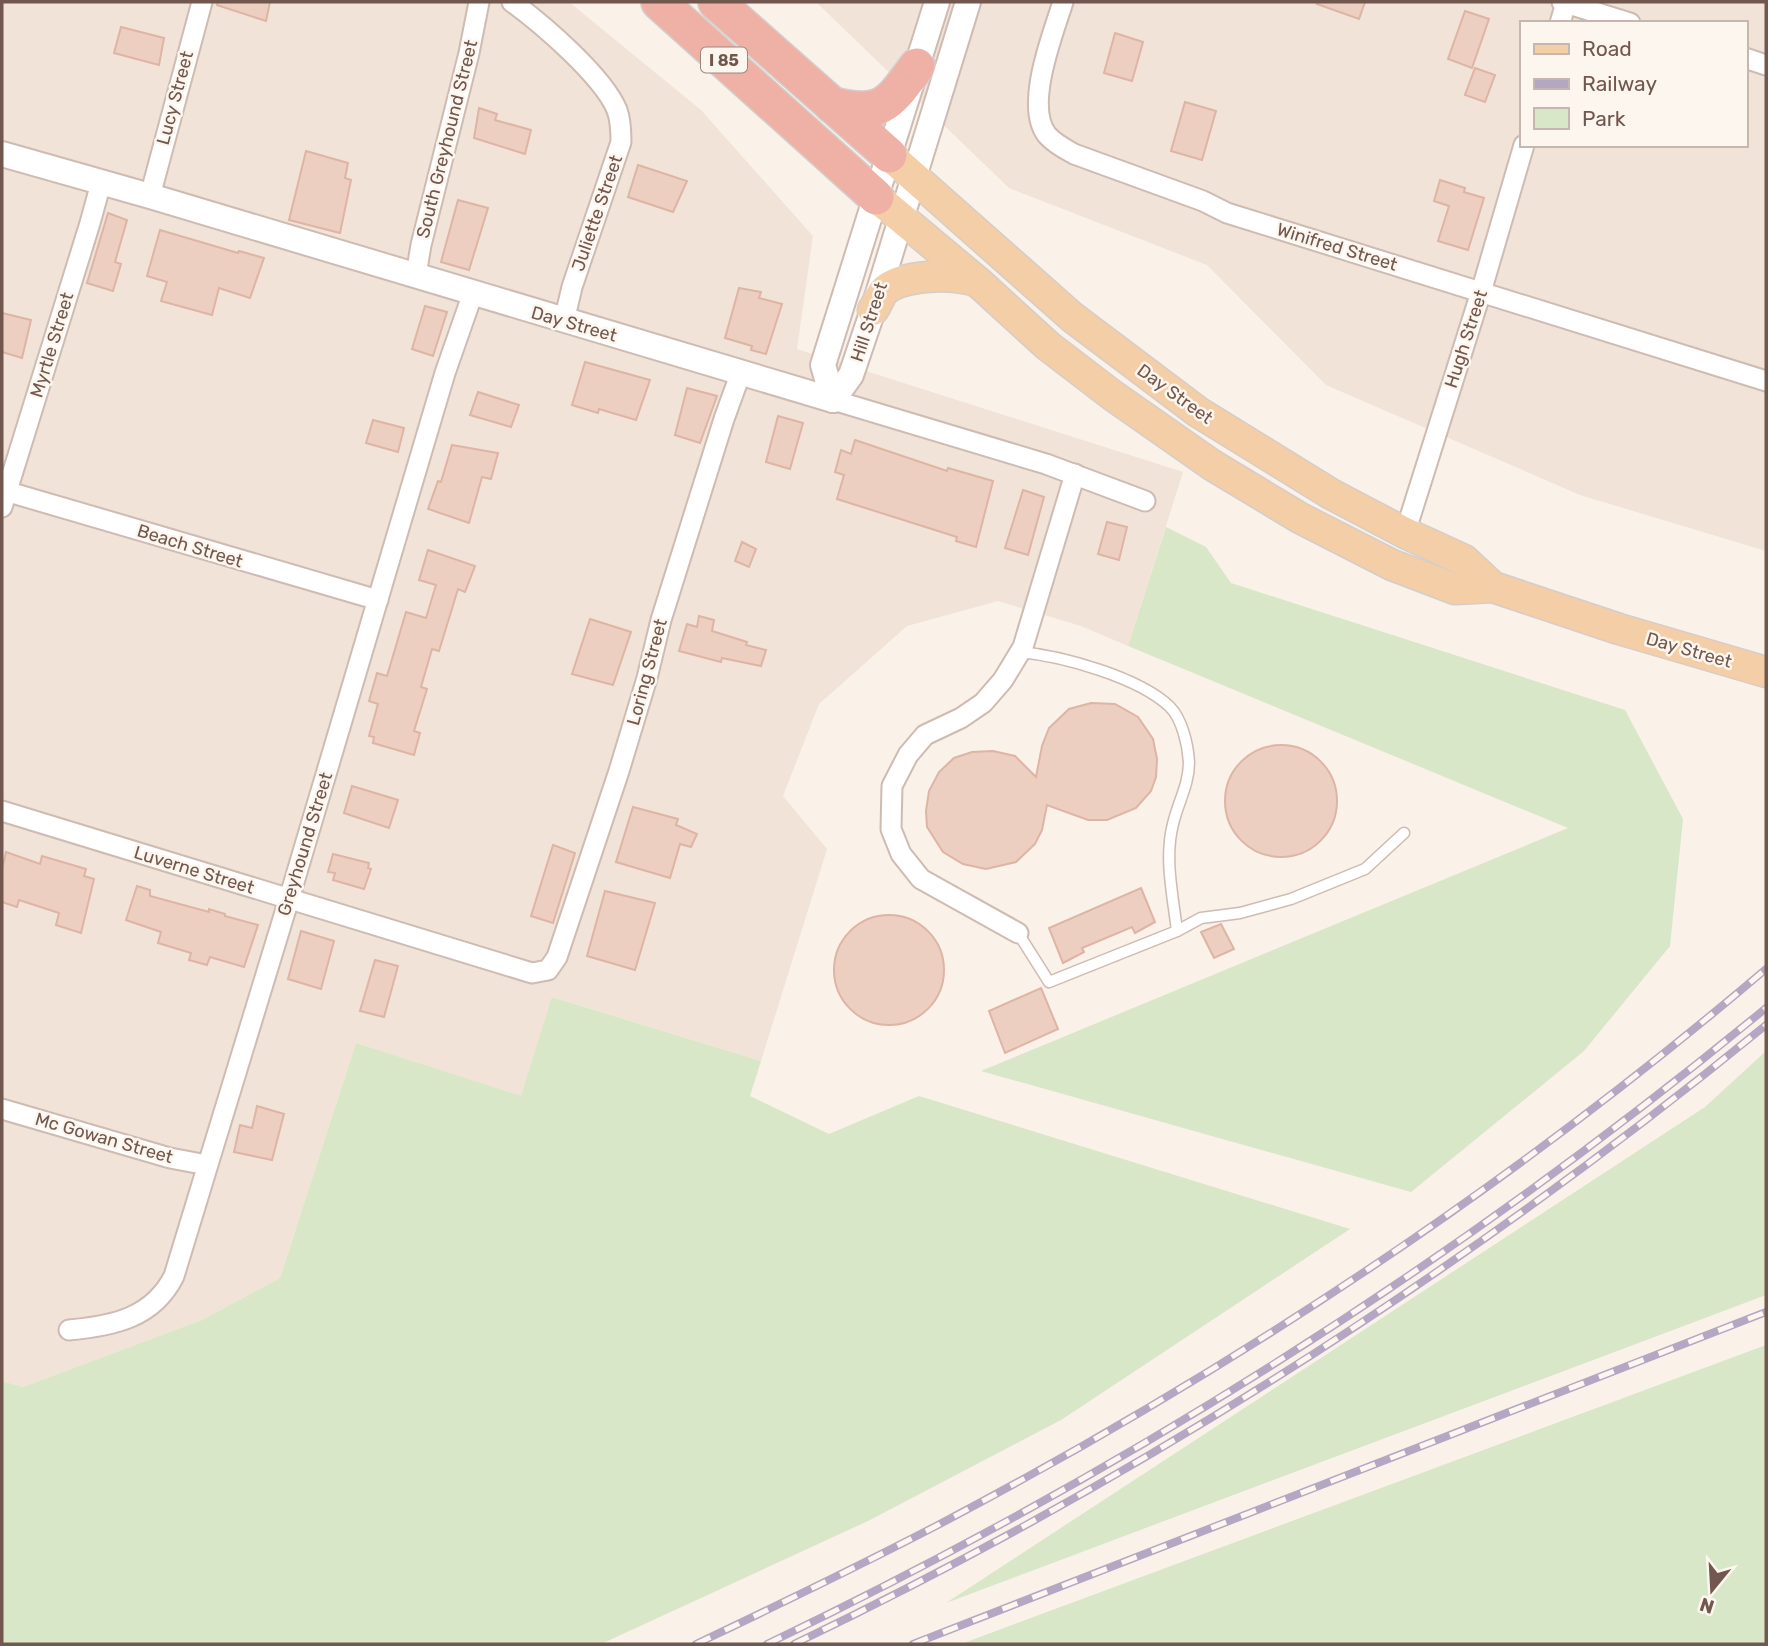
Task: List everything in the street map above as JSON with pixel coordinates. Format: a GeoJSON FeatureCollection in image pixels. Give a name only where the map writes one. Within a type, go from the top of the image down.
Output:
{"type":"FeatureCollection","features":[{"type":"Feature","properties":{"kind":"highway"},"geometry":{"type":"LineString","coordinates":[[716,2],[889,155]]}},
{"type":"Feature","properties":{"kind":"highway","name":"I 85"},"geometry":{"type":"LineString","coordinates":[[666,8],[888,208]]}},
{"type":"Feature","properties":{"kind":"highway"},"geometry":{"type":"LineString","coordinates":[[832,104],[849,109],[879,108],[892,101],[918,66]]}},
{"type":"Feature","properties":{"kind":"main road","name":"Day Street"},"geometry":{"type":"LineString","coordinates":[[889,155],[1072,317],[1188,404],[1297,474],[1405,533],[1464,560],[1493,587]]}},
{"type":"Feature","properties":{"kind":"main road","name":"Day Street"},"geometry":{"type":"LineString","coordinates":[[888,208],[979,283],[1048,346],[1112,395],[1255,493],[1300,518],[1392,565],[1455,589],[1493,587],[1619,629],[1766,672]]}},
{"type":"Feature","properties":{"kind":"main road"},"geometry":{"type":"LineString","coordinates":[[873,310],[885,290],[906,280],[966,277],[979,283]]}},
{"type":"Feature","properties":{"kind":"street","name":"Lucy Street"},"geometry":{"type":"LineString","coordinates":[[150,196],[202,2]]}},
{"type":"Feature","properties":{"kind":"street","name":"South Greyhound Street"},"geometry":{"type":"LineString","coordinates":[[416,275],[479,2]]}},
{"type":"Feature","properties":{"kind":"street","name":"Juliette Street"},"geometry":{"type":"LineString","coordinates":[[512,2],[582,64],[616,109],[621,131],[621,142],[572,287],[564,321]]}},
{"type":"Feature","properties":{"kind":"street","name":"Hill Street"},"geometry":{"type":"LineString","coordinates":[[833,400],[851,375],[873,310],[888,208],[889,155],[937,2]]}},
{"type":"Feature","properties":{"kind":"street","name":"Hill Street"},"geometry":{"type":"LineString","coordinates":[[833,400],[823,365],[888,208],[915,177],[968,2]]}},
{"type":"Feature","properties":{"kind":"street","name":"Winifred Street"},"geometry":{"type":"LineString","coordinates":[[1063,2],[1049,46],[1039,95],[1039,117],[1043,128],[1059,146],[1074,154],[1203,201],[1227,213],[1766,381]]}},
{"type":"Feature","properties":{"kind":"street"},"geometry":{"type":"LineString","coordinates":[[1560,21],[1564,2],[1624,21]]}},
{"type":"Feature","properties":{"kind":"street"},"geometry":{"type":"LineString","coordinates":[[1747,59],[1766,65]]}},
{"type":"Feature","properties":{"kind":"street","name":"Hugh Street"},"geometry":{"type":"LineString","coordinates":[[1405,533],[1523,147]]}},
{"type":"Feature","properties":{"kind":"street","name":"Day Street"},"geometry":{"type":"LineString","coordinates":[[2,153],[741,372],[1076,474],[1144,500]]}},
{"type":"Feature","properties":{"kind":"street","name":"Myrtle Street"},"geometry":{"type":"LineString","coordinates":[[3,496],[101,183]]}},
{"type":"Feature","properties":{"kind":"street","name":"Greyhound Street"},"geometry":{"type":"LineString","coordinates":[[69,1330],[94,1328],[131,1318],[151,1307],[166,1292],[174,1276],[445,373],[473,293]]}},
{"type":"Feature","properties":{"kind":"street","name":"Loring Street"},"geometry":{"type":"LineString","coordinates":[[548,970],[557,957],[619,771],[661,620],[723,419],[741,372]]}},
{"type":"Feature","properties":{"kind":"street"},"geometry":{"type":"LineString","coordinates":[[1018,933],[921,880],[901,854],[891,829],[892,786],[908,755],[925,734],[961,718],[983,703],[1003,680],[1020,652],[1076,474]]}},
{"type":"Feature","properties":{"kind":"street","name":"Beach Street"},"geometry":{"type":"LineString","coordinates":[[3,496],[378,600]]}},
{"type":"Feature","properties":{"kind":"street","name":"Luverne Street"},"geometry":{"type":"LineString","coordinates":[[2,811],[532,973],[548,970]]}},
{"type":"Feature","properties":{"kind":"street","name":"Mc Gowan Street"},"geometry":{"type":"LineString","coordinates":[[2,1109],[170,1158],[207,1165]]}},
{"type":"Feature","properties":{"kind":"lane"},"geometry":{"type":"LineString","coordinates":[[1020,652],[1089,668],[1142,686],[1171,709],[1186,740],[1189,762],[1186,787],[1172,825],[1169,863],[1177,931]]}},
{"type":"Feature","properties":{"kind":"lane"},"geometry":{"type":"LineString","coordinates":[[1018,933],[1049,982],[1177,931],[1201,918],[1240,913],[1291,898],[1365,869],[1404,832]]}},
{"type":"Feature","properties":{"kind":"shaded area"},"geometry":{"type":"Polygon","coordinates":[[[2,2],[569,2],[701,110],[813,236],[797,349],[1183,472],[1128,646],[1081,626],[998,601],[907,626],[819,704],[783,796],[827,849],[761,1061],[553,997],[521,1097],[356,1043],[280,1278],[202,1320],[23,1387],[2,1381],[2,2]]]}},
{"type":"Feature","properties":{"kind":"shaded area"},"geometry":{"type":"Polygon","coordinates":[[[816,2],[1766,2],[1766,551],[1580,495],[1326,385],[1207,265],[1009,188],[816,2]]]}},
{"type":"Feature","properties":{"kind":"green space"},"geometry":{"type":"Polygon","coordinates":[[[1166,527],[1206,547],[1231,583],[1625,710],[1683,819],[1670,946],[1584,1051],[1411,1192],[981,1071],[1568,828],[1128,646],[1166,527]]]}},
{"type":"Feature","properties":{"kind":"green space"},"geometry":{"type":"Polygon","coordinates":[[[552,997],[761,1061],[750,1096],[829,1134],[919,1096],[1350,1229],[1061,1420],[868,1521],[601,1644],[2,1644],[2,1381],[23,1387],[202,1320],[280,1278],[356,1043],[521,1096],[552,997]]]}},
{"type":"Feature","properties":{"kind":"green space"},"geometry":{"type":"Polygon","coordinates":[[[1766,1051],[1766,1295],[946,1603],[1705,1107],[1766,1051]]]}},
{"type":"Feature","properties":{"kind":"green space"},"geometry":{"type":"Polygon","coordinates":[[[1766,1345],[1766,1644],[961,1644],[1766,1345]]]}},
{"type":"Feature","properties":{"kind":"building"},"geometry":{"type":"Polygon","coordinates":[[[218,2],[270,2],[266,21],[217,5],[218,2]]]}},
{"type":"Feature","properties":{"kind":"building"},"geometry":{"type":"Polygon","coordinates":[[[1317,2],[1365,2],[1359,19],[1317,2]]]}},
{"type":"Feature","properties":{"kind":"building"},"geometry":{"type":"Polygon","coordinates":[[[1465,11],[1489,19],[1472,68],[1448,59],[1465,11]]]}},
{"type":"Feature","properties":{"kind":"building"},"geometry":{"type":"Polygon","coordinates":[[[121,27],[164,38],[159,65],[114,53],[121,27]]]}},
{"type":"Feature","properties":{"kind":"building"},"geometry":{"type":"Polygon","coordinates":[[[1115,33],[1143,42],[1132,81],[1104,73],[1115,33]]]}},
{"type":"Feature","properties":{"kind":"building"},"geometry":{"type":"Polygon","coordinates":[[[1475,68],[1495,75],[1485,102],[1465,95],[1475,68]]]}},
{"type":"Feature","properties":{"kind":"building"},"geometry":{"type":"Polygon","coordinates":[[[1185,102],[1216,111],[1202,160],[1171,151],[1185,102]]]}},
{"type":"Feature","properties":{"kind":"building"},"geometry":{"type":"Polygon","coordinates":[[[479,108],[497,114],[495,120],[531,130],[525,154],[474,138],[479,108]]]}},
{"type":"Feature","properties":{"kind":"building"},"geometry":{"type":"Polygon","coordinates":[[[306,151],[348,163],[345,178],[351,180],[340,233],[289,220],[306,151]]]}},
{"type":"Feature","properties":{"kind":"building"},"geometry":{"type":"Polygon","coordinates":[[[638,165],[687,181],[673,212],[628,197],[638,165]]]}},
{"type":"Feature","properties":{"kind":"building"},"geometry":{"type":"Polygon","coordinates":[[[1440,180],[1484,198],[1468,250],[1438,241],[1449,206],[1434,201],[1440,180]]]}},
{"type":"Feature","properties":{"kind":"building"},"geometry":{"type":"Polygon","coordinates":[[[458,200],[488,208],[469,270],[441,262],[458,200]]]}},
{"type":"Feature","properties":{"kind":"building"},"geometry":{"type":"Polygon","coordinates":[[[108,213],[127,220],[115,262],[121,264],[113,291],[87,283],[108,213]]]}},
{"type":"Feature","properties":{"kind":"building"},"geometry":{"type":"Polygon","coordinates":[[[160,230],[264,258],[250,298],[219,288],[212,315],[161,301],[167,282],[147,276],[160,230]]]}},
{"type":"Feature","properties":{"kind":"building"},"geometry":{"type":"Polygon","coordinates":[[[739,288],[761,292],[759,298],[782,304],[766,354],[751,350],[752,346],[725,338],[739,288]]]}},
{"type":"Feature","properties":{"kind":"building"},"geometry":{"type":"Polygon","coordinates":[[[425,306],[447,312],[433,356],[412,349],[425,306]]]}},
{"type":"Feature","properties":{"kind":"building"},"geometry":{"type":"Polygon","coordinates":[[[2,313],[31,320],[22,358],[2,352],[2,313]]]}},
{"type":"Feature","properties":{"kind":"building"},"geometry":{"type":"Polygon","coordinates":[[[585,362],[650,380],[636,420],[599,409],[598,413],[572,405],[585,362]]]}},
{"type":"Feature","properties":{"kind":"building"},"geometry":{"type":"Polygon","coordinates":[[[687,388],[717,396],[700,443],[675,435],[687,388]]]}},
{"type":"Feature","properties":{"kind":"building"},"geometry":{"type":"Polygon","coordinates":[[[478,392],[519,405],[511,427],[470,415],[478,392]]]}},
{"type":"Feature","properties":{"kind":"building"},"geometry":{"type":"Polygon","coordinates":[[[778,416],[803,423],[790,469],[766,462],[778,416]]]}},
{"type":"Feature","properties":{"kind":"building"},"geometry":{"type":"Polygon","coordinates":[[[373,420],[404,428],[398,452],[366,443],[373,420]]]}},
{"type":"Feature","properties":{"kind":"building"},"geometry":{"type":"Polygon","coordinates":[[[855,440],[947,471],[948,468],[993,481],[976,547],[956,541],[957,537],[837,499],[844,475],[835,472],[841,450],[851,454],[855,440]]]}},
{"type":"Feature","properties":{"kind":"building"},"geometry":{"type":"Polygon","coordinates":[[[452,445],[498,453],[491,479],[482,477],[469,523],[428,509],[438,481],[441,482],[452,445]]]}},
{"type":"Feature","properties":{"kind":"building"},"geometry":{"type":"Polygon","coordinates":[[[1023,490],[1044,497],[1028,555],[1005,548],[1023,490]]]}},
{"type":"Feature","properties":{"kind":"building"},"geometry":{"type":"Polygon","coordinates":[[[1107,522],[1127,527],[1119,560],[1098,554],[1107,522]]]}},
{"type":"Feature","properties":{"kind":"building"},"geometry":{"type":"Polygon","coordinates":[[[742,542],[756,549],[749,567],[735,561],[742,542]]]}},
{"type":"Feature","properties":{"kind":"building"},"geometry":{"type":"Polygon","coordinates":[[[428,550],[475,566],[465,592],[458,589],[439,651],[432,649],[421,687],[427,689],[414,731],[420,733],[414,755],[373,743],[374,737],[369,736],[378,704],[369,701],[377,673],[387,676],[406,612],[426,618],[436,585],[419,580],[428,550]]]}},
{"type":"Feature","properties":{"kind":"building"},"geometry":{"type":"Polygon","coordinates":[[[699,616],[714,620],[712,631],[766,650],[761,666],[722,658],[721,662],[679,651],[687,624],[697,627],[699,616]]]}},
{"type":"Feature","properties":{"kind":"building"},"geometry":{"type":"Polygon","coordinates":[[[590,619],[631,632],[613,685],[572,674],[590,619]]]}},
{"type":"Feature","properties":{"kind":"building"},"geometry":{"type":"Polygon","coordinates":[[[1091,703],[1115,704],[1138,717],[1153,739],[1157,759],[1156,777],[1151,791],[1136,808],[1107,820],[1088,820],[1047,805],[1042,830],[1035,844],[1016,862],[986,869],[963,864],[943,852],[927,827],[926,811],[929,791],[939,772],[954,758],[972,752],[993,751],[1015,756],[1036,777],[1042,746],[1049,728],[1069,709],[1091,703]]]}},
{"type":"Feature","properties":{"kind":"building"},"geometry":{"type":"Polygon","coordinates":[[[1281,745],[1302,750],[1320,762],[1332,780],[1337,801],[1332,822],[1320,840],[1302,852],[1281,857],[1260,852],[1242,840],[1230,822],[1225,801],[1230,780],[1242,762],[1260,750],[1281,745]]]}},
{"type":"Feature","properties":{"kind":"building"},"geometry":{"type":"Polygon","coordinates":[[[352,786],[398,800],[389,828],[344,813],[352,786]]]}},
{"type":"Feature","properties":{"kind":"building"},"geometry":{"type":"Polygon","coordinates":[[[633,807],[678,819],[676,825],[697,834],[691,847],[680,844],[670,878],[616,862],[633,807]]]}},
{"type":"Feature","properties":{"kind":"building"},"geometry":{"type":"Polygon","coordinates":[[[553,845],[575,853],[553,923],[531,916],[553,845]]]}},
{"type":"Feature","properties":{"kind":"building"},"geometry":{"type":"Polygon","coordinates":[[[6,852],[40,864],[42,856],[86,869],[84,876],[94,879],[81,933],[56,925],[59,913],[19,900],[17,907],[2,902],[2,869],[6,852]]]}},
{"type":"Feature","properties":{"kind":"building"},"geometry":{"type":"Polygon","coordinates":[[[333,854],[369,863],[368,868],[371,869],[364,889],[333,880],[335,873],[328,872],[333,854]]]}},
{"type":"Feature","properties":{"kind":"building"},"geometry":{"type":"Polygon","coordinates":[[[137,886],[150,890],[150,896],[209,912],[209,909],[258,925],[244,967],[210,957],[207,965],[189,960],[191,953],[158,943],[161,932],[126,920],[137,886]]]}},
{"type":"Feature","properties":{"kind":"building"},"geometry":{"type":"Polygon","coordinates":[[[1141,888],[1155,922],[1135,933],[1132,927],[1082,948],[1084,952],[1063,963],[1049,928],[1141,888]]]}},
{"type":"Feature","properties":{"kind":"building"},"geometry":{"type":"Polygon","coordinates":[[[605,891],[655,903],[635,970],[587,956],[605,891]]]}},
{"type":"Feature","properties":{"kind":"building"},"geometry":{"type":"Polygon","coordinates":[[[889,915],[910,919],[928,931],[940,949],[944,970],[940,991],[928,1009],[910,1021],[889,1025],[868,1021],[850,1009],[838,991],[834,970],[838,949],[850,931],[868,919],[889,915]]]}},
{"type":"Feature","properties":{"kind":"building"},"geometry":{"type":"Polygon","coordinates":[[[1221,924],[1234,949],[1214,958],[1201,932],[1221,924]]]}},
{"type":"Feature","properties":{"kind":"building"},"geometry":{"type":"Polygon","coordinates":[[[301,931],[334,941],[321,989],[288,979],[301,931]]]}},
{"type":"Feature","properties":{"kind":"building"},"geometry":{"type":"Polygon","coordinates":[[[375,960],[398,966],[384,1017],[360,1011],[375,960]]]}},
{"type":"Feature","properties":{"kind":"building"},"geometry":{"type":"Polygon","coordinates":[[[1041,988],[1058,1029],[1005,1053],[989,1011],[1041,988]]]}},
{"type":"Feature","properties":{"kind":"building"},"geometry":{"type":"Polygon","coordinates":[[[257,1106],[284,1114],[272,1160],[234,1152],[240,1125],[252,1128],[257,1106]]]}},
{"type":"Feature","properties":{"kind":"railway"},"geometry":{"type":"LineString","coordinates":[[696,1644],[936,1526],[1154,1404],[1261,1339],[1470,1199],[1670,1049],[1766,969]]}},
{"type":"Feature","properties":{"kind":"railway"},"geometry":{"type":"LineString","coordinates":[[767,1644],[900,1578],[1031,1508],[1286,1356],[1410,1275],[1531,1190],[1650,1101],[1766,1008]]}},
{"type":"Feature","properties":{"kind":"railway"},"geometry":{"type":"LineString","coordinates":[[794,1644],[923,1580],[1050,1511],[1175,1439],[1298,1363],[1419,1284],[1537,1201],[1653,1115],[1766,1025]]}},
{"type":"Feature","properties":{"kind":"railway"},"geometry":{"type":"LineString","coordinates":[[913,1644],[1766,1312]]}}]}
